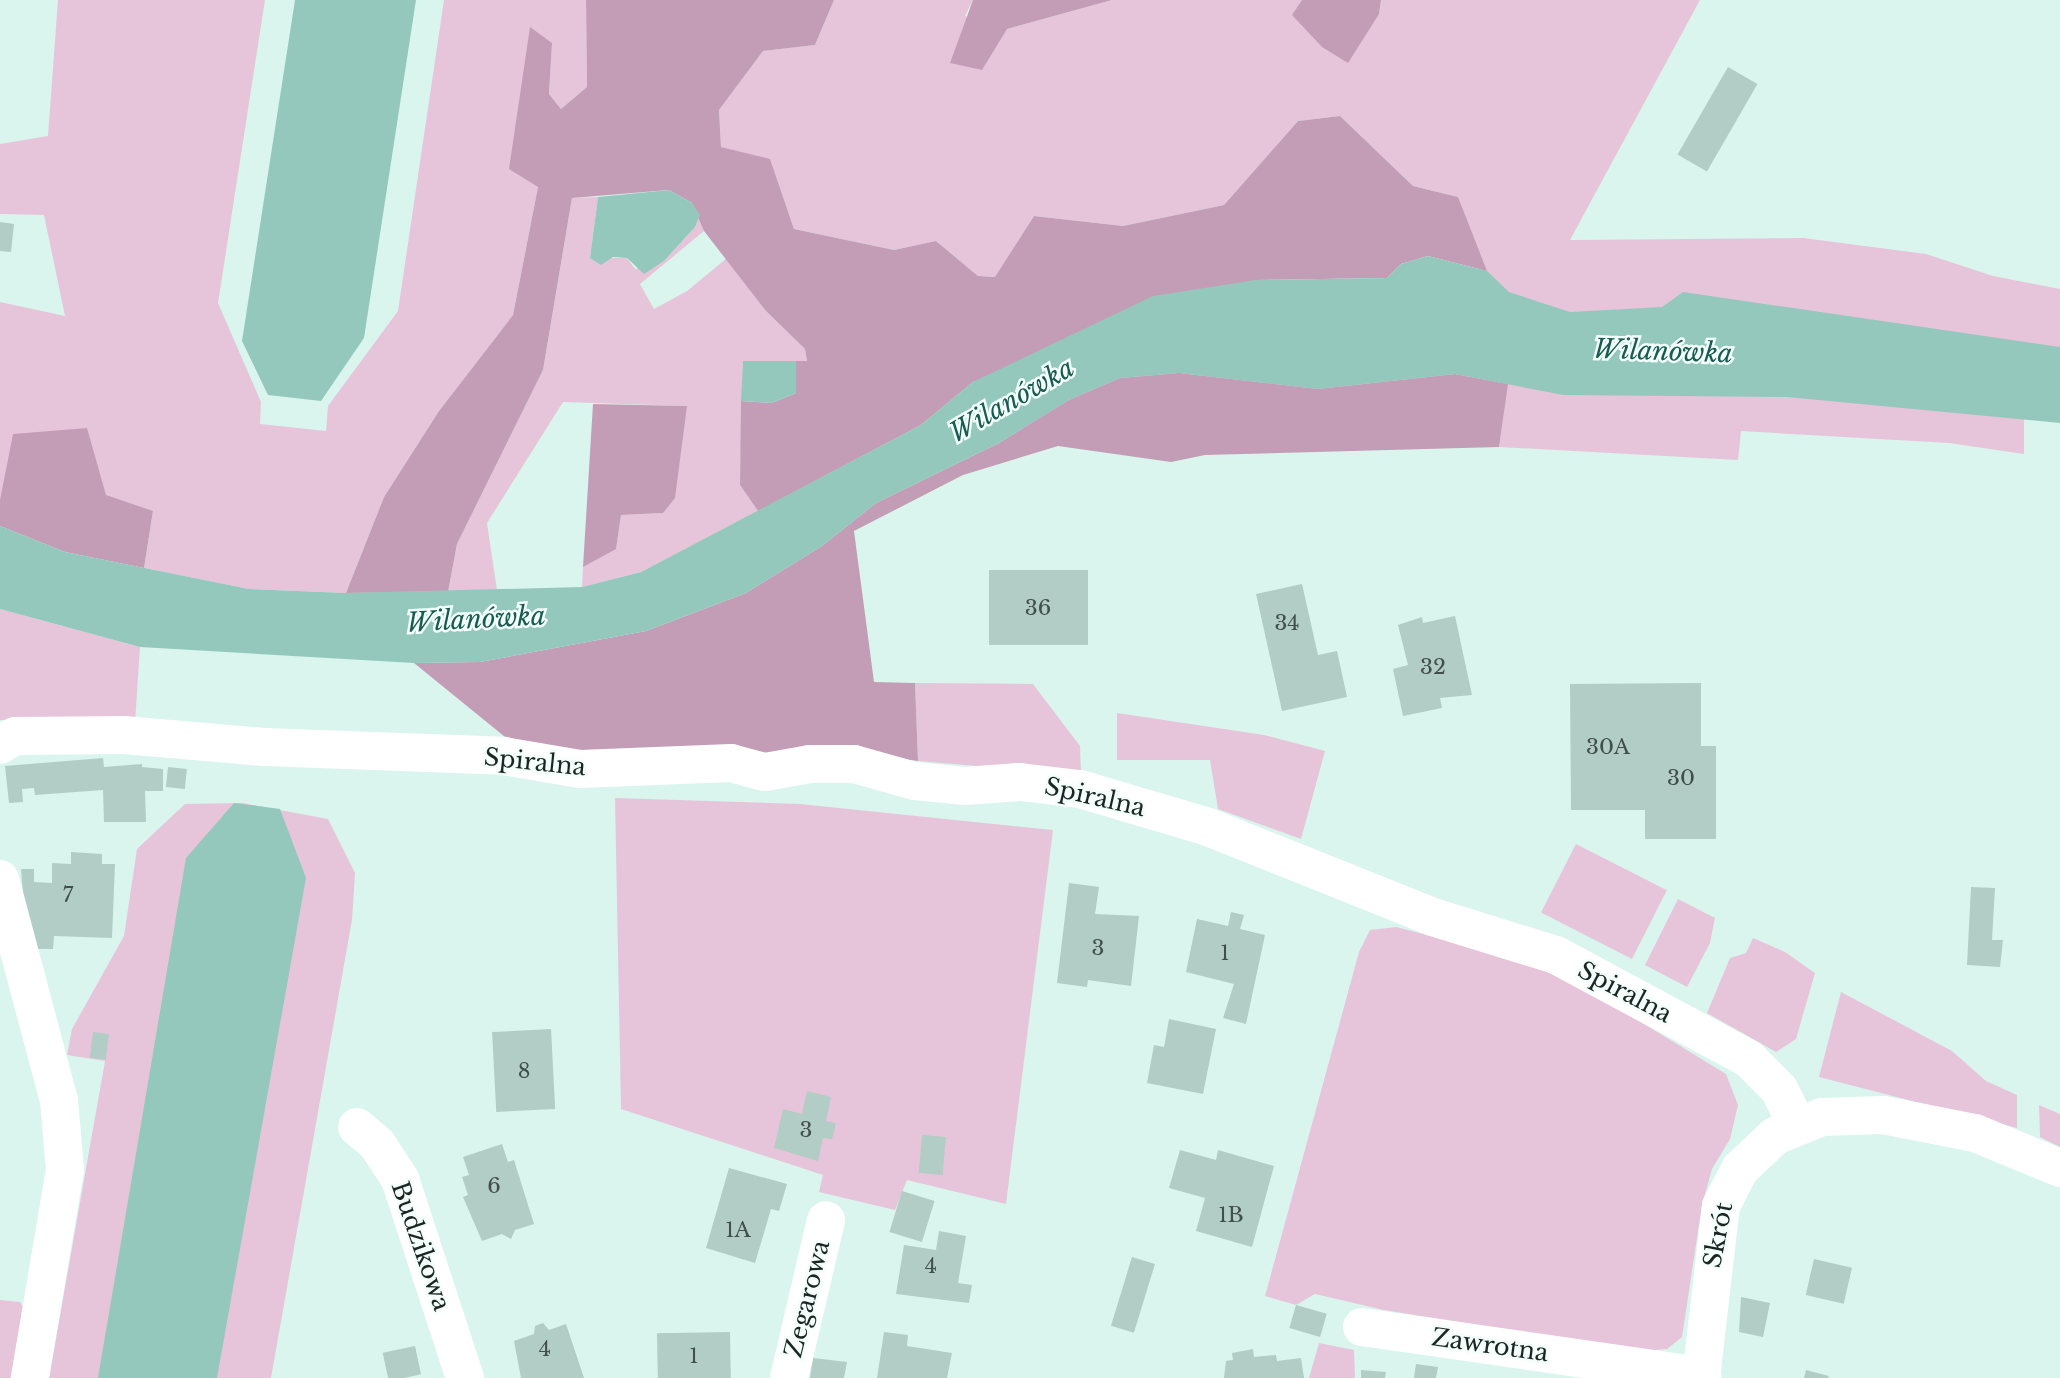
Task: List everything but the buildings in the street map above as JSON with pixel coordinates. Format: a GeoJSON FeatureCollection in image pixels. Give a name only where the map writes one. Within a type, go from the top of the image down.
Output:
{"type":"FeatureCollection","features":[{"type":"Feature","properties":{"kind":"street","name":"Spiralna"},"geometry":{"type":"LineString","coordinates":[[0,745],[24,735],[124,735],[264,747],[505,756],[580,769],[731,763],[765,772],[810,764],[854,764],[915,781],[964,786],[1020,782],[1080,789],[1208,827],[1433,917],[1556,955],[1749,1059],[1779,1089],[1797,1125]]}},
{"type":"Feature","properties":{"kind":"street"},"geometry":{"type":"LineString","coordinates":[[0,878],[59,1100],[65,1170],[30,1378]]}},
{"type":"Feature","properties":{"kind":"street"},"geometry":{"type":"LineString","coordinates":[[1797,1125],[1849,1114],[1921,1119],[1975,1133],[2060,1168]]}},
{"type":"Feature","properties":{"kind":"street","name":"Skrót"},"geometry":{"type":"LineString","coordinates":[[1701,1377],[1720,1206],[1740,1169],[1756,1151],[1797,1125]]}},
{"type":"Feature","properties":{"kind":"street","name":"Budzikowa"},"geometry":{"type":"LineString","coordinates":[[357,1126],[377,1144],[400,1179],[465,1378]]}},
{"type":"Feature","properties":{"kind":"street","name":"Zegarowa"},"geometry":{"type":"LineString","coordinates":[[789,1378],[827,1220]]}},
{"type":"Feature","properties":{"kind":"street","name":"Zawrotna"},"geometry":{"type":"LineString","coordinates":[[1362,1327],[1701,1377]]}},
{"type":"Feature","properties":{"kind":"shaded area"},"geometry":{"type":"Polygon","coordinates":[[[58,0],[265,0],[218,303],[261,402],[260,424],[326,431],[328,406],[398,311],[444,0],[586,0],[587,87],[561,109],[549,94],[552,43],[538,187],[513,315],[439,411],[384,497],[346,593],[249,589],[144,568],[153,511],[4,487],[0,500],[0,302],[65,316],[44,215],[0,214],[0,144],[48,136],[58,0]]]}},
{"type":"Feature","properties":{"kind":"shaded area"},"geometry":{"type":"Polygon","coordinates":[[[586,0],[834,0],[815,45],[763,51],[719,110],[721,147],[770,159],[794,229],[894,250],[936,241],[978,276],[995,277],[1034,216],[1123,226],[1224,205],[1298,121],[1340,116],[1413,186],[1458,197],[1487,271],[1428,256],[1401,264],[1387,278],[1256,280],[973,382],[921,425],[758,511],[740,485],[741,401],[772,403],[796,393],[796,361],[807,361],[805,349],[766,311],[704,231],[692,203],[669,190],[572,198],[543,370],[457,544],[448,592],[346,593],[384,497],[439,411],[513,315],[538,187],[509,169],[530,27],[552,43],[549,94],[561,109],[587,87],[586,0]]]}},
{"type":"Feature","properties":{"kind":"shaded area"},"geometry":{"type":"Polygon","coordinates":[[[834,0],[973,0],[965,16],[1007,29],[1112,0],[1302,0],[1293,15],[1379,14],[1381,0],[1700,0],[1570,240],[1803,238],[1926,254],[1993,276],[2060,289],[2060,347],[1493,319],[1458,197],[1413,186],[1340,116],[1298,121],[1224,205],[1123,226],[1034,216],[996,277],[978,276],[936,241],[894,250],[794,229],[770,160],[721,147],[719,110],[763,51],[815,45],[834,0]]]}},
{"type":"Feature","properties":{"kind":"shaded area"},"geometry":{"type":"Polygon","coordinates":[[[973,0],[1112,0],[1007,29],[982,70],[950,63],[973,0]]]}},
{"type":"Feature","properties":{"kind":"shaded area"},"geometry":{"type":"Polygon","coordinates":[[[1302,0],[1381,0],[1379,14],[1348,63],[1322,47],[1292,15],[1302,0]]]}},
{"type":"Feature","properties":{"kind":"shaded area"},"geometry":{"type":"Polygon","coordinates":[[[598,197],[590,258],[627,258],[635,269],[664,261],[695,227],[700,215],[704,231],[640,284],[654,309],[687,291],[727,258],[766,311],[805,349],[807,361],[743,361],[740,485],[758,511],[641,572],[582,587],[583,567],[616,548],[621,515],[663,513],[686,406],[563,402],[487,523],[497,590],[448,592],[457,544],[543,370],[572,198],[598,197]]]}},
{"type":"Feature","properties":{"kind":"shaded area"},"geometry":{"type":"Polygon","coordinates":[[[1190,345],[1797,397],[1974,366],[2024,418],[2024,454],[1949,443],[1741,431],[1738,460],[1499,447],[1507,384],[1455,374],[1021,429],[1048,389],[1190,345]]]}},
{"type":"Feature","properties":{"kind":"shaded area"},"geometry":{"type":"Polygon","coordinates":[[[1179,373],[1318,389],[1455,374],[1508,384],[1499,447],[1205,455],[1171,462],[1058,446],[963,475],[854,531],[874,682],[915,683],[918,761],[842,751],[590,758],[516,746],[414,663],[480,662],[646,631],[746,593],[822,546],[876,503],[999,443],[1069,400],[1120,378],[1179,373]]]}},
{"type":"Feature","properties":{"kind":"shaded area"},"geometry":{"type":"Polygon","coordinates":[[[593,404],[687,406],[675,498],[663,513],[621,515],[616,549],[583,567],[593,404]]]}},
{"type":"Feature","properties":{"kind":"shaded area"},"geometry":{"type":"Polygon","coordinates":[[[87,428],[106,495],[153,511],[144,568],[65,552],[0,526],[0,500],[13,434],[87,428]]]}},
{"type":"Feature","properties":{"kind":"shaded area"},"geometry":{"type":"Polygon","coordinates":[[[0,609],[140,647],[135,723],[0,720],[0,609]]]}},
{"type":"Feature","properties":{"kind":"shaded area"},"geometry":{"type":"Polygon","coordinates":[[[915,683],[1033,684],[1080,746],[1081,775],[918,761],[915,683]]]}},
{"type":"Feature","properties":{"kind":"shaded area"},"geometry":{"type":"Polygon","coordinates":[[[1117,713],[1264,735],[1325,751],[1301,839],[1218,809],[1210,760],[1117,760],[1117,713]]]}},
{"type":"Feature","properties":{"kind":"shaded area"},"geometry":{"type":"Polygon","coordinates":[[[615,798],[800,804],[1053,830],[1006,1204],[907,1180],[895,1210],[819,1192],[823,1175],[621,1109],[615,798]]]}},
{"type":"Feature","properties":{"kind":"shaded area"},"geometry":{"type":"Polygon","coordinates":[[[242,803],[328,819],[355,873],[352,920],[271,1378],[49,1378],[105,1061],[67,1055],[72,1029],[124,936],[137,849],[185,804],[242,803]]]}},
{"type":"Feature","properties":{"kind":"shaded area"},"geometry":{"type":"Polygon","coordinates":[[[1576,844],[1667,890],[1632,959],[1541,913],[1576,844]]]}},
{"type":"Feature","properties":{"kind":"shaded area"},"geometry":{"type":"Polygon","coordinates":[[[1678,899],[1715,918],[1710,943],[1687,987],[1645,965],[1678,899]]]}},
{"type":"Feature","properties":{"kind":"shaded area"},"geometry":{"type":"Polygon","coordinates":[[[1396,927],[1493,952],[1569,978],[1726,1074],[1738,1105],[1730,1139],[1712,1169],[1702,1205],[1682,1337],[1667,1349],[1640,1351],[1384,1310],[1315,1294],[1296,1305],[1265,1296],[1359,952],[1370,930],[1396,927]]]}},
{"type":"Feature","properties":{"kind":"shaded area"},"geometry":{"type":"Polygon","coordinates":[[[1753,938],[1785,952],[1815,973],[1796,1039],[1776,1052],[1707,1013],[1730,958],[1746,953],[1753,938]]]}},
{"type":"Feature","properties":{"kind":"shaded area"},"geometry":{"type":"Polygon","coordinates":[[[1841,992],[1952,1051],[1986,1081],[2017,1095],[2017,1128],[1819,1077],[1841,992]]]}},
{"type":"Feature","properties":{"kind":"shaded area"},"geometry":{"type":"Polygon","coordinates":[[[2039,1105],[2060,1114],[2060,1147],[2040,1137],[2039,1105]]]}},
{"type":"Feature","properties":{"kind":"shaded area"},"geometry":{"type":"Polygon","coordinates":[[[0,1300],[20,1302],[27,1313],[16,1378],[0,1378],[0,1300]]]}},
{"type":"Feature","properties":{"kind":"shaded area"},"geometry":{"type":"Polygon","coordinates":[[[1319,1343],[1354,1350],[1355,1378],[1309,1378],[1319,1343]]]}},
{"type":"Feature","properties":{"kind":"water"},"geometry":{"type":"Polygon","coordinates":[[[295,0],[416,0],[364,338],[321,401],[268,395],[242,341],[295,0]]]}},
{"type":"Feature","properties":{"kind":"water"},"geometry":{"type":"Polygon","coordinates":[[[669,190],[692,203],[700,215],[695,227],[664,261],[644,274],[627,258],[613,257],[601,265],[590,258],[598,197],[669,190]]]}},
{"type":"Feature","properties":{"kind":"water","name":"Wilanówka"},"geometry":{"type":"Polygon","coordinates":[[[1428,256],[1487,271],[1509,292],[1570,312],[1662,307],[1683,292],[2060,347],[2060,423],[1787,397],[1563,395],[1455,374],[1318,389],[1179,373],[1120,378],[1069,400],[999,443],[876,503],[822,546],[746,593],[646,631],[480,662],[414,663],[140,647],[0,609],[0,526],[65,552],[249,589],[346,593],[582,587],[641,572],[921,425],[973,382],[1153,296],[1256,280],[1387,278],[1401,264],[1428,256]]]}},
{"type":"Feature","properties":{"kind":"water"},"geometry":{"type":"Polygon","coordinates":[[[743,361],[796,361],[796,393],[772,403],[741,401],[743,361]]]}},
{"type":"Feature","properties":{"kind":"water"},"geometry":{"type":"Polygon","coordinates":[[[234,803],[280,809],[306,878],[217,1378],[98,1378],[186,858],[234,803]]]}}]}
